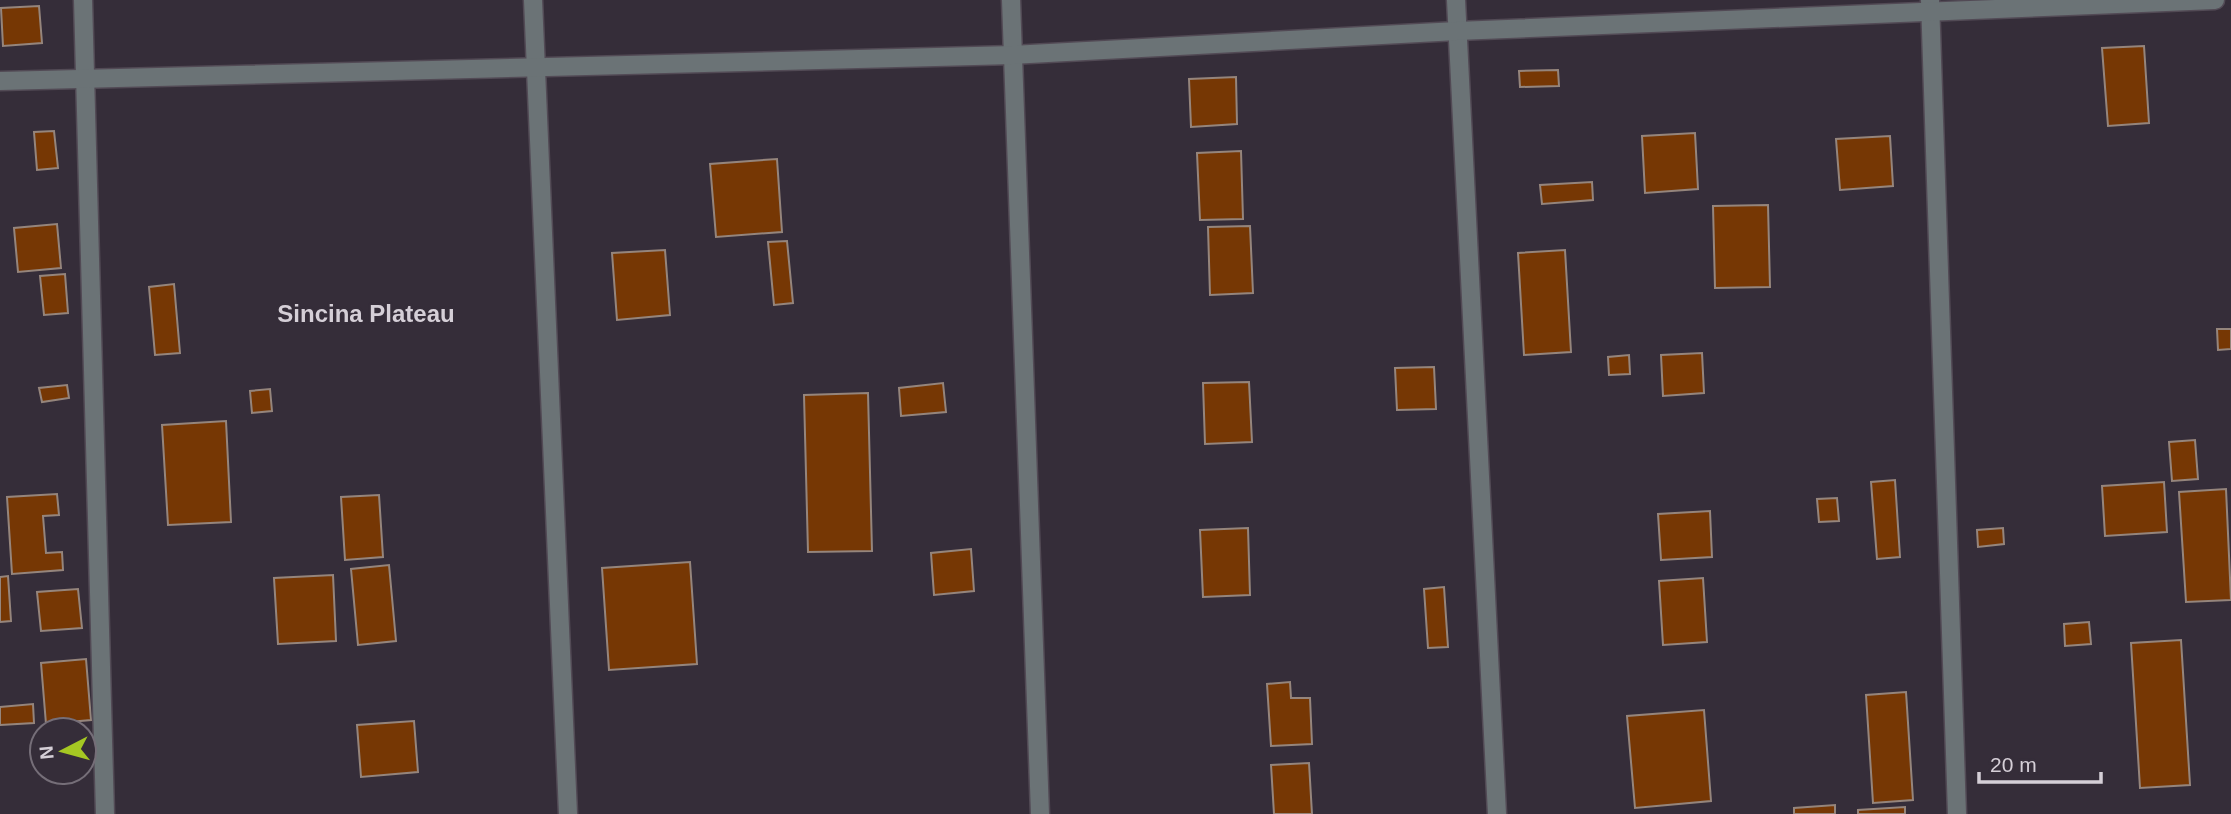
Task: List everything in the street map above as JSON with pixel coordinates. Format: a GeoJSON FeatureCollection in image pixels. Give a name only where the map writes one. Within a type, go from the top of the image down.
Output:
{"type":"FeatureCollection","features":[{"type":"Feature","properties":{"kind":"street"},"geometry":{"type":"LineString","coordinates":[[83,0],[105,814]]}},
{"type":"Feature","properties":{"kind":"street"},"geometry":{"type":"LineString","coordinates":[[533,0],[568,814]]}},
{"type":"Feature","properties":{"kind":"street"},"geometry":{"type":"LineString","coordinates":[[1011,0],[1040,814]]}},
{"type":"Feature","properties":{"kind":"street"},"geometry":{"type":"LineString","coordinates":[[1456,0],[1497,814]]}},
{"type":"Feature","properties":{"kind":"street"},"geometry":{"type":"LineString","coordinates":[[0,81],[1013,55],[1930,5],[2215,0]]}},
{"type":"Feature","properties":{"kind":"street"},"geometry":{"type":"LineString","coordinates":[[1930,5],[1957,814]]}},
{"type":"Feature","properties":{"kind":"building"},"geometry":{"type":"Polygon","coordinates":[[[39,6],[42,43],[3,46],[1,8],[39,6]]]}},
{"type":"Feature","properties":{"kind":"building"},"geometry":{"type":"Polygon","coordinates":[[[2144,46],[2149,123],[2108,126],[2102,48],[2144,46]]]}},
{"type":"Feature","properties":{"kind":"building"},"geometry":{"type":"Polygon","coordinates":[[[1558,70],[1559,86],[1520,87],[1519,71],[1558,70]]]}},
{"type":"Feature","properties":{"kind":"building"},"geometry":{"type":"Polygon","coordinates":[[[1236,77],[1237,124],[1191,127],[1189,79],[1236,77]]]}},
{"type":"Feature","properties":{"kind":"building"},"geometry":{"type":"Polygon","coordinates":[[[54,131],[58,168],[37,170],[34,132],[54,131]]]}},
{"type":"Feature","properties":{"kind":"building"},"geometry":{"type":"Polygon","coordinates":[[[1695,133],[1698,189],[1645,193],[1642,136],[1695,133]]]}},
{"type":"Feature","properties":{"kind":"building"},"geometry":{"type":"Polygon","coordinates":[[[1890,136],[1893,186],[1840,190],[1836,139],[1890,136]]]}},
{"type":"Feature","properties":{"kind":"building"},"geometry":{"type":"Polygon","coordinates":[[[1241,151],[1243,219],[1200,220],[1197,153],[1241,151]]]}},
{"type":"Feature","properties":{"kind":"building"},"geometry":{"type":"Polygon","coordinates":[[[777,159],[782,232],[716,237],[710,164],[777,159]]]}},
{"type":"Feature","properties":{"kind":"building"},"geometry":{"type":"Polygon","coordinates":[[[1592,182],[1593,200],[1542,204],[1540,185],[1592,182]]]}},
{"type":"Feature","properties":{"kind":"building"},"geometry":{"type":"Polygon","coordinates":[[[1768,205],[1770,287],[1715,288],[1713,206],[1768,205]]]}},
{"type":"Feature","properties":{"kind":"building"},"geometry":{"type":"Polygon","coordinates":[[[57,224],[61,268],[18,272],[14,228],[57,224]]]}},
{"type":"Feature","properties":{"kind":"building"},"geometry":{"type":"Polygon","coordinates":[[[1250,226],[1253,293],[1210,295],[1208,227],[1250,226]]]}},
{"type":"Feature","properties":{"kind":"building"},"geometry":{"type":"Polygon","coordinates":[[[787,241],[793,303],[774,305],[768,242],[787,241]]]}},
{"type":"Feature","properties":{"kind":"building"},"geometry":{"type":"Polygon","coordinates":[[[665,250],[670,315],[617,320],[612,253],[665,250]]]}},
{"type":"Feature","properties":{"kind":"building"},"geometry":{"type":"Polygon","coordinates":[[[1565,250],[1571,352],[1524,355],[1518,253],[1565,250]]]}},
{"type":"Feature","properties":{"kind":"building"},"geometry":{"type":"Polygon","coordinates":[[[65,274],[68,313],[44,315],[40,276],[65,274]]]}},
{"type":"Feature","properties":{"kind":"building"},"geometry":{"type":"Polygon","coordinates":[[[174,284],[180,353],[155,355],[149,287],[174,284]]]}},
{"type":"Feature","properties":{"kind":"building"},"geometry":{"type":"Polygon","coordinates":[[[2217,329],[2231,329],[2231,349],[2218,350],[2217,329]]]}},
{"type":"Feature","properties":{"kind":"building"},"geometry":{"type":"Polygon","coordinates":[[[1702,353],[1704,393],[1663,396],[1661,355],[1702,353]]]}},
{"type":"Feature","properties":{"kind":"building"},"geometry":{"type":"Polygon","coordinates":[[[1629,355],[1630,374],[1609,375],[1608,357],[1629,355]]]}},
{"type":"Feature","properties":{"kind":"building"},"geometry":{"type":"Polygon","coordinates":[[[1434,367],[1436,409],[1397,410],[1395,368],[1434,367]]]}},
{"type":"Feature","properties":{"kind":"building"},"geometry":{"type":"Polygon","coordinates":[[[1249,382],[1252,442],[1205,444],[1203,383],[1249,382]]]}},
{"type":"Feature","properties":{"kind":"building"},"geometry":{"type":"Polygon","coordinates":[[[943,383],[946,412],[901,416],[899,388],[943,383]]]}},
{"type":"Feature","properties":{"kind":"building"},"geometry":{"type":"Polygon","coordinates":[[[67,385],[69,398],[42,402],[39,388],[67,385]]]}},
{"type":"Feature","properties":{"kind":"building"},"geometry":{"type":"Polygon","coordinates":[[[270,389],[272,411],[252,413],[250,391],[270,389]]]}},
{"type":"Feature","properties":{"kind":"building"},"geometry":{"type":"Polygon","coordinates":[[[868,393],[872,551],[808,552],[804,395],[868,393]]]}},
{"type":"Feature","properties":{"kind":"building"},"geometry":{"type":"Polygon","coordinates":[[[226,421],[231,522],[168,525],[162,425],[226,421]]]}},
{"type":"Feature","properties":{"kind":"building"},"geometry":{"type":"Polygon","coordinates":[[[2195,440],[2198,479],[2172,481],[2169,442],[2195,440]]]}},
{"type":"Feature","properties":{"kind":"building"},"geometry":{"type":"Polygon","coordinates":[[[1895,480],[1900,557],[1877,559],[1871,482],[1895,480]]]}},
{"type":"Feature","properties":{"kind":"building"},"geometry":{"type":"Polygon","coordinates":[[[2164,482],[2167,532],[2105,536],[2102,486],[2164,482]]]}},
{"type":"Feature","properties":{"kind":"building"},"geometry":{"type":"Polygon","coordinates":[[[2226,489],[2231,600],[2186,602],[2179,492],[2226,489]]]}},
{"type":"Feature","properties":{"kind":"building"},"geometry":{"type":"Polygon","coordinates":[[[57,494],[59,515],[43,516],[46,553],[62,552],[63,570],[12,574],[7,497],[57,494]]]}},
{"type":"Feature","properties":{"kind":"building"},"geometry":{"type":"Polygon","coordinates":[[[379,495],[383,557],[345,560],[341,497],[379,495]]]}},
{"type":"Feature","properties":{"kind":"building"},"geometry":{"type":"Polygon","coordinates":[[[1837,498],[1839,521],[1819,522],[1817,499],[1837,498]]]}},
{"type":"Feature","properties":{"kind":"building"},"geometry":{"type":"Polygon","coordinates":[[[1710,511],[1712,557],[1661,560],[1658,514],[1710,511]]]}},
{"type":"Feature","properties":{"kind":"building"},"geometry":{"type":"Polygon","coordinates":[[[1248,528],[1250,595],[1203,597],[1200,530],[1248,528]]]}},
{"type":"Feature","properties":{"kind":"building"},"geometry":{"type":"Polygon","coordinates":[[[2003,528],[2004,544],[1978,547],[1977,530],[2003,528]]]}},
{"type":"Feature","properties":{"kind":"building"},"geometry":{"type":"Polygon","coordinates":[[[971,549],[974,591],[934,595],[931,553],[971,549]]]}},
{"type":"Feature","properties":{"kind":"building"},"geometry":{"type":"Polygon","coordinates":[[[690,562],[697,664],[609,670],[602,568],[690,562]]]}},
{"type":"Feature","properties":{"kind":"building"},"geometry":{"type":"Polygon","coordinates":[[[389,565],[396,641],[358,645],[351,569],[389,565]]]}},
{"type":"Feature","properties":{"kind":"building"},"geometry":{"type":"Polygon","coordinates":[[[333,575],[336,641],[278,644],[274,578],[333,575]]]}},
{"type":"Feature","properties":{"kind":"building"},"geometry":{"type":"Polygon","coordinates":[[[8,576],[11,621],[0,622],[0,577],[8,576]]]}},
{"type":"Feature","properties":{"kind":"building"},"geometry":{"type":"Polygon","coordinates":[[[1703,578],[1707,642],[1663,645],[1659,581],[1703,578]]]}},
{"type":"Feature","properties":{"kind":"building"},"geometry":{"type":"Polygon","coordinates":[[[1444,587],[1448,647],[1428,648],[1424,589],[1444,587]]]}},
{"type":"Feature","properties":{"kind":"building"},"geometry":{"type":"Polygon","coordinates":[[[78,589],[82,628],[41,631],[37,592],[78,589]]]}},
{"type":"Feature","properties":{"kind":"building"},"geometry":{"type":"Polygon","coordinates":[[[2089,622],[2091,644],[2065,646],[2064,624],[2089,622]]]}},
{"type":"Feature","properties":{"kind":"building"},"geometry":{"type":"Polygon","coordinates":[[[2181,640],[2190,785],[2140,788],[2131,643],[2181,640]]]}},
{"type":"Feature","properties":{"kind":"building"},"geometry":{"type":"Polygon","coordinates":[[[86,659],[91,716],[45,716],[41,663],[86,659]]]}},
{"type":"Feature","properties":{"kind":"building"},"geometry":{"type":"Polygon","coordinates":[[[1290,682],[1291,698],[1310,698],[1312,744],[1271,746],[1267,684],[1290,682]]]}},
{"type":"Feature","properties":{"kind":"building"},"geometry":{"type":"Polygon","coordinates":[[[1906,692],[1913,800],[1873,803],[1866,695],[1906,692]]]}},
{"type":"Feature","properties":{"kind":"building"},"geometry":{"type":"Polygon","coordinates":[[[33,704],[34,716],[28,716],[28,723],[0,725],[0,707],[33,704]]]}},
{"type":"Feature","properties":{"kind":"building"},"geometry":{"type":"Polygon","coordinates":[[[1704,710],[1711,801],[1635,808],[1627,716],[1704,710]]]}},
{"type":"Feature","properties":{"kind":"building"},"geometry":{"type":"Polygon","coordinates":[[[414,721],[418,772],[361,777],[357,725],[414,721]]]}},
{"type":"Feature","properties":{"kind":"building"},"geometry":{"type":"Polygon","coordinates":[[[1309,763],[1312,814],[1274,814],[1271,765],[1309,763]]]}},
{"type":"Feature","properties":{"kind":"building"},"geometry":{"type":"Polygon","coordinates":[[[1835,805],[1835,814],[1794,814],[1794,808],[1835,805]]]}},
{"type":"Feature","properties":{"kind":"building"},"geometry":{"type":"Polygon","coordinates":[[[1905,807],[1905,814],[1858,814],[1858,810],[1905,807]]]}},
{"type":"Feature","properties":{"kind":"district","name":"Sincina Plateau"},"geometry":{"type":"Point","coordinates":[366,314]}}]}
